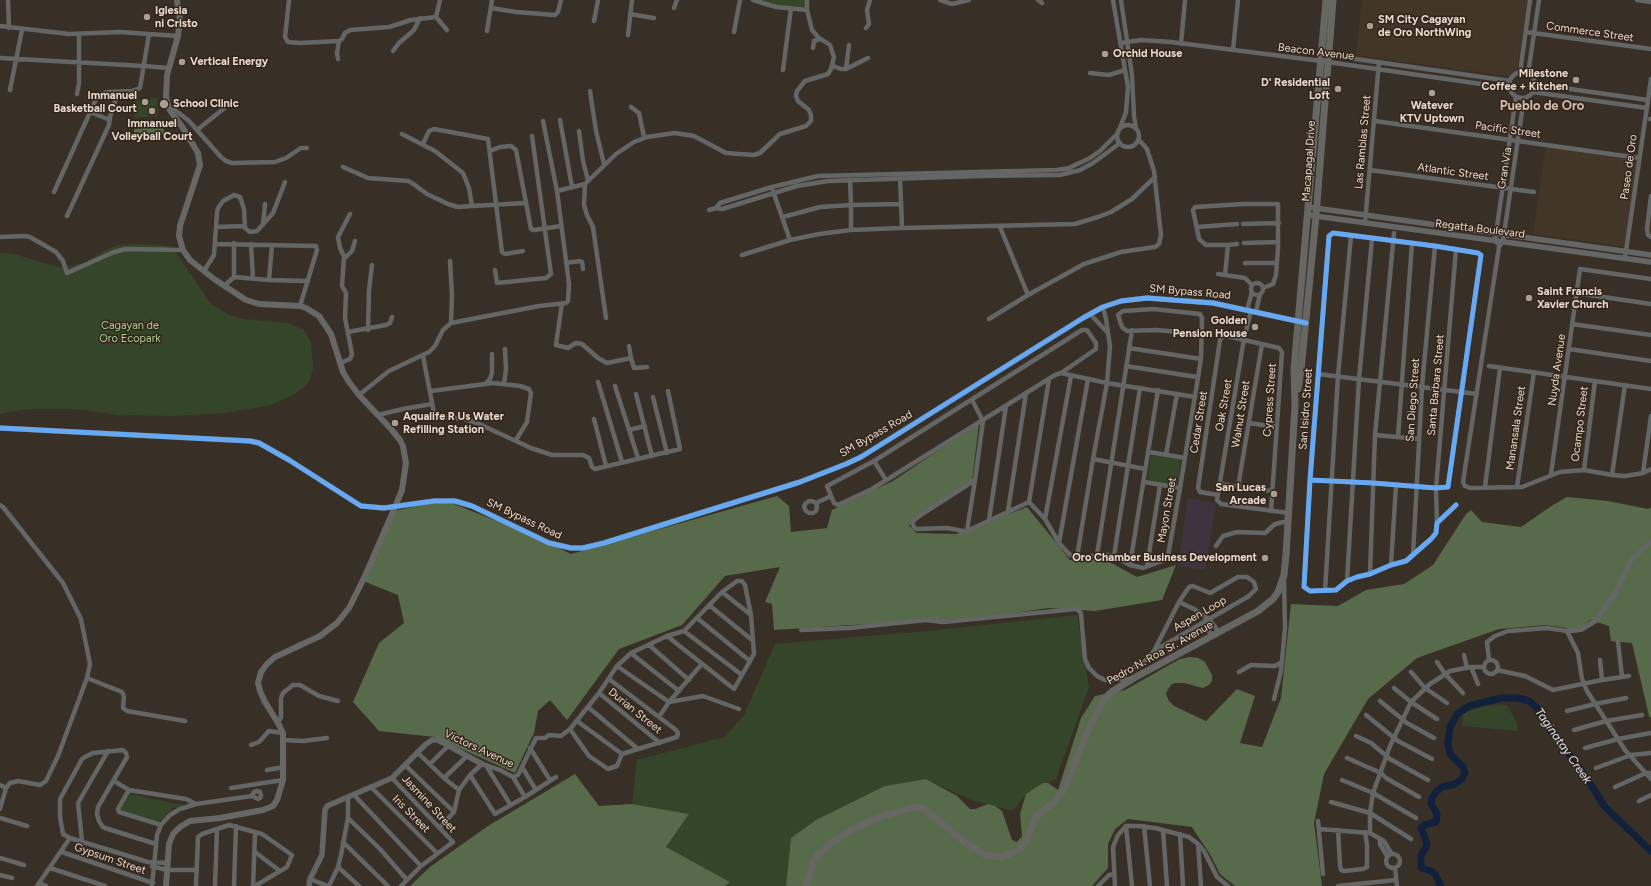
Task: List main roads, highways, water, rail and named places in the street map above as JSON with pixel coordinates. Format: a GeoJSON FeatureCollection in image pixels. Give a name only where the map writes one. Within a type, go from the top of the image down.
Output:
{"type":"FeatureCollection","features":[{"type":"Feature","properties":{"kind":"main road"},"geometry":{"type":"LineString","coordinates":[[166,886],[171,839],[183,824],[190,821],[220,818],[268,808],[273,806],[279,797],[283,780],[284,766],[283,733],[260,691],[258,683],[261,672],[275,657],[320,636],[342,617],[357,594],[395,507],[402,490],[406,463],[403,446],[396,435],[359,395],[346,377],[331,334],[323,320],[316,313],[300,306],[259,304],[252,302],[224,286],[190,260],[182,250],[179,236],[180,226],[199,172],[200,161],[198,153],[188,134],[169,109],[165,88],[168,68],[178,36],[180,20],[178,0]]}},
{"type":"Feature","properties":{"kind":"main road","name":"Macapagal Drive"},"geometry":{"type":"LineString","coordinates":[[1302,322],[1316,216],[1325,58],[1326,0]]}},
{"type":"Feature","properties":{"kind":"main road","name":"Macapagal Drive"},"geometry":{"type":"LineString","coordinates":[[1302,322],[1308,207],[1333,0]]}},
{"type":"Feature","properties":{"kind":"main road","name":"Pedro N. Roa Sr. Avenue"},"geometry":{"type":"LineString","coordinates":[[806,886],[813,862],[833,842],[849,831],[877,818],[914,807],[922,808],[928,812],[985,855],[1002,856],[1019,850],[1027,840],[1038,814],[1055,802],[1064,790],[1090,726],[1103,701],[1113,691],[1267,605],[1278,592],[1284,574],[1289,517],[1295,405],[1294,369],[1302,322]]}},
{"type":"Feature","properties":{"kind":"waterway","name":"Taginatay Creek"},"geometry":{"type":"LineString","coordinates":[[1441,886],[1435,874],[1421,868],[1421,855],[1426,848],[1427,843],[1421,828],[1424,825],[1436,822],[1437,814],[1431,803],[1436,792],[1442,787],[1455,784],[1462,779],[1465,773],[1463,767],[1450,754],[1448,743],[1450,727],[1457,714],[1469,706],[1501,698],[1518,698],[1529,701],[1539,710],[1551,731],[1581,770],[1605,807],[1651,851]]}},
{"type":"Feature","properties":{"kind":"place","name":"Iglesia ni Cristo"},"geometry":{"type":"Point","coordinates":[147,17]}},
{"type":"Feature","properties":{"kind":"place","name":"SM City Cagayan de Oro NorthWing"},"geometry":{"type":"Point","coordinates":[1370,26]}},
{"type":"Feature","properties":{"kind":"place","name":"Orchid House"},"geometry":{"type":"Point","coordinates":[1105,54]}},
{"type":"Feature","properties":{"kind":"place","name":"Vertical Energy"},"geometry":{"type":"Point","coordinates":[182,62]}},
{"type":"Feature","properties":{"kind":"place","name":"Milestone Coffee + Kitchen"},"geometry":{"type":"Point","coordinates":[1576,80]}},
{"type":"Feature","properties":{"kind":"place","name":"D' Residential Loft"},"geometry":{"type":"Point","coordinates":[1338,89]}},
{"type":"Feature","properties":{"kind":"place","name":"Watever KTV Uptown"},"geometry":{"type":"Point","coordinates":[1432,93]}},
{"type":"Feature","properties":{"kind":"place","name":"Immanuel Basketball Court"},"geometry":{"type":"Point","coordinates":[145,102]}},
{"type":"Feature","properties":{"kind":"place","name":"School Clinic"},"geometry":{"type":"Point","coordinates":[164,104]}},
{"type":"Feature","properties":{"kind":"place","name":"Immanuel Volleyball Court"},"geometry":{"type":"Point","coordinates":[152,111]}},
{"type":"Feature","properties":{"kind":"place","name":"Saint Francis Xavier Church"},"geometry":{"type":"Point","coordinates":[1529,298]}},
{"type":"Feature","properties":{"kind":"place","name":"Golden Pension House"},"geometry":{"type":"Point","coordinates":[1255,327]}},
{"type":"Feature","properties":{"kind":"place","name":"Aqualife R Us Water Refilling Station"},"geometry":{"type":"Point","coordinates":[395,423]}},
{"type":"Feature","properties":{"kind":"place","name":"San Lucas Arcade"},"geometry":{"type":"Point","coordinates":[1274,494]}},
{"type":"Feature","properties":{"kind":"place","name":"Oro Chamber Business Development"},"geometry":{"type":"Point","coordinates":[1265,558]}},
{"type":"Feature","properties":{"kind":"district","name":"Pueblo de Oro"},"geometry":{"type":"Point","coordinates":[1542,106]}},
{"type":"Feature","properties":{"kind":"park label","name":"Cagayan de Oro Ecopark"},"geometry":{"type":"Point","coordinates":[130,332]}}]}
